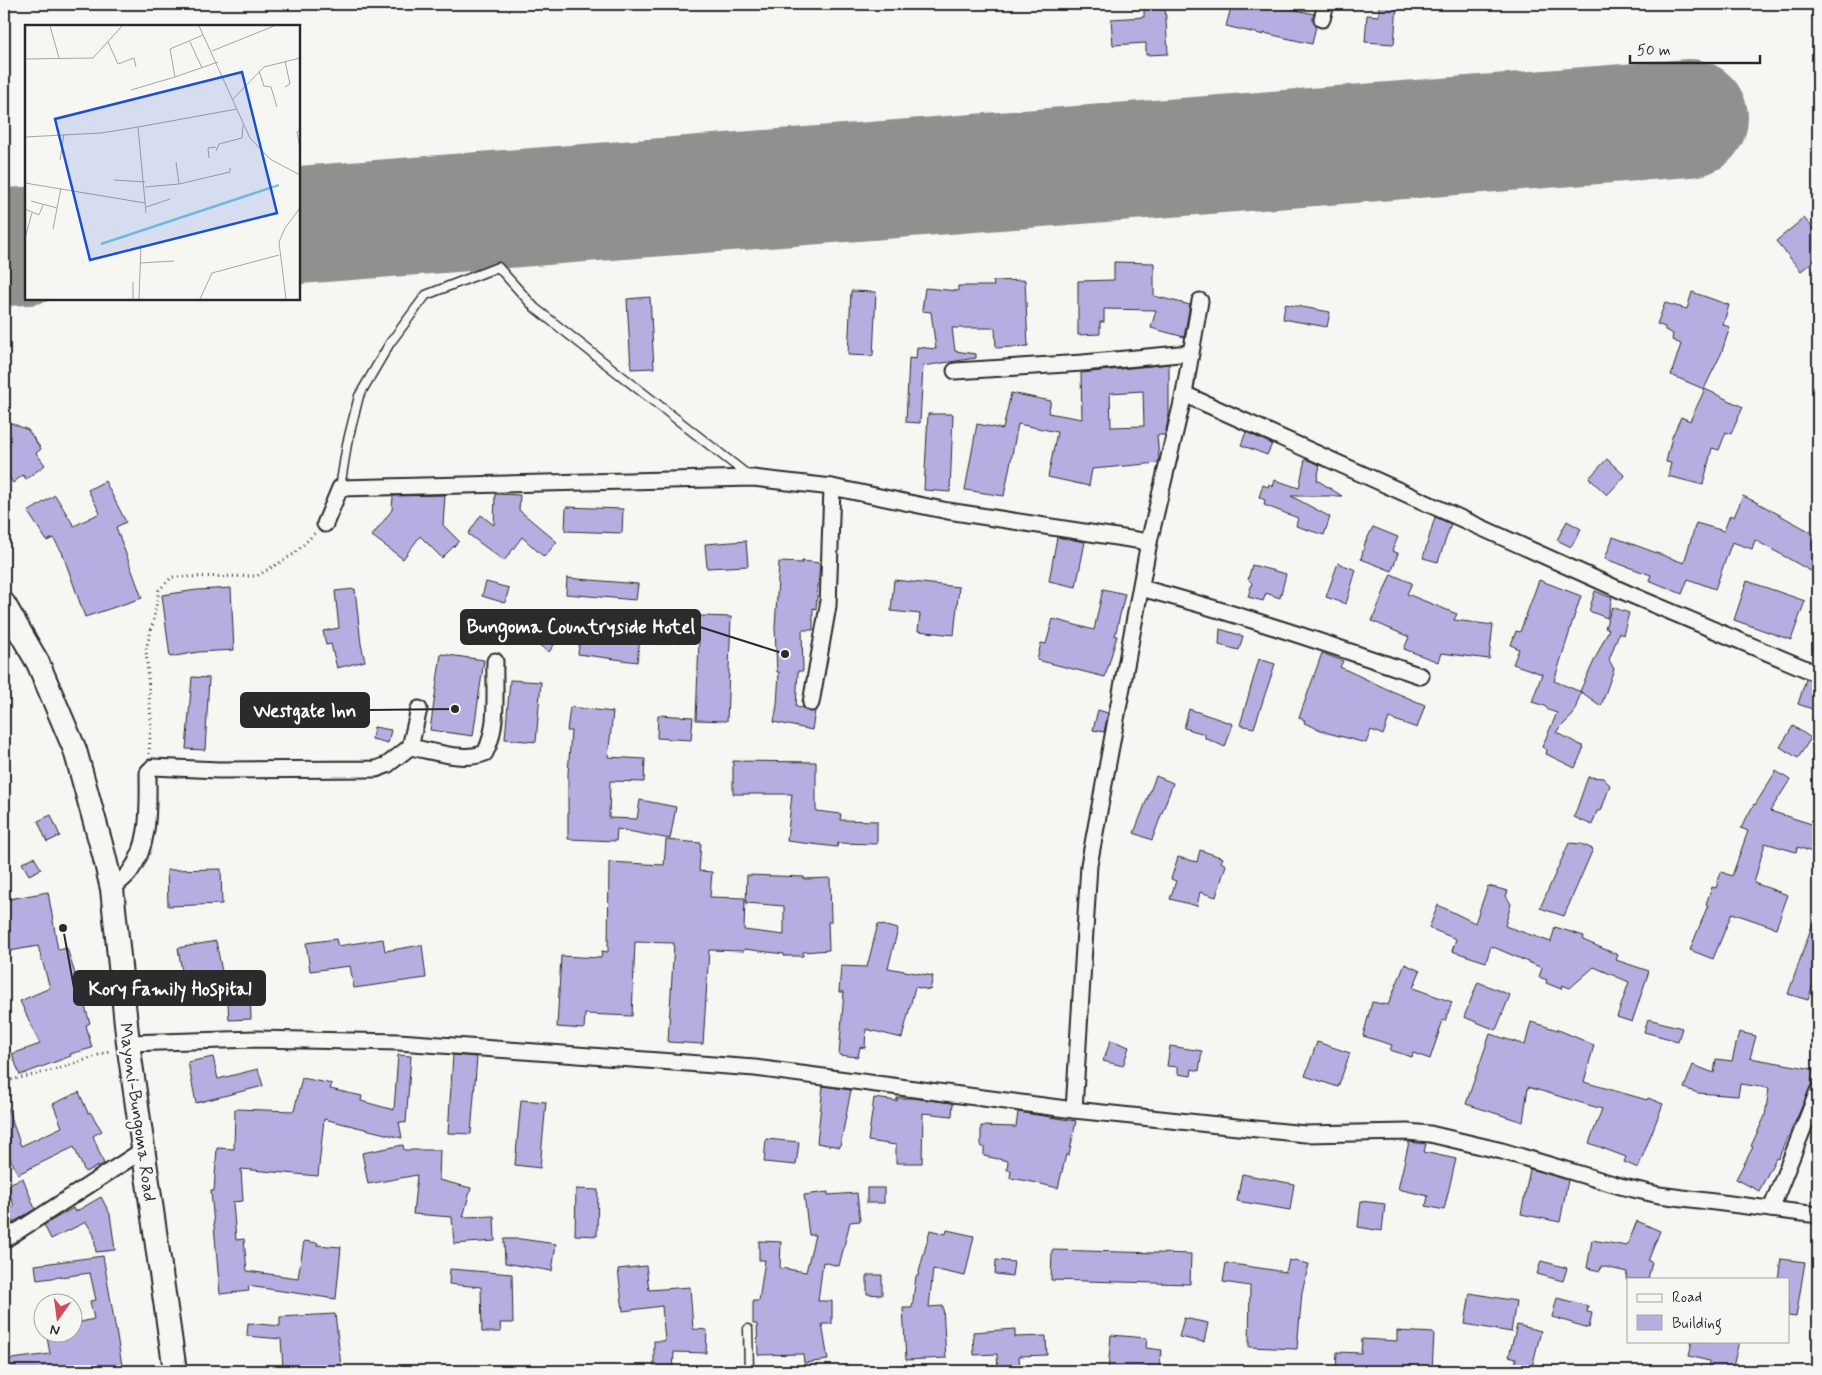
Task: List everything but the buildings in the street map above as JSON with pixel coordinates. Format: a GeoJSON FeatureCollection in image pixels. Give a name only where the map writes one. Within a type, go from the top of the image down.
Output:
{"type":"FeatureCollection","features":[{"type":"Feature","properties":{"kind":"main road","name":"Mayoni-Bungoma Road"},"geometry":{"type":"LineString","coordinates":[[4,604],[38,663],[74,750],[112,889],[128,1043],[175,1371]]}},
{"type":"Feature","properties":{"kind":"street"},"geometry":{"type":"LineString","coordinates":[[1322,19],[1326,4]]}},
{"type":"Feature","properties":{"kind":"street"},"geometry":{"type":"LineString","coordinates":[[1074,1110],[1089,865],[1149,542],[1184,394],[1200,301]]}},
{"type":"Feature","properties":{"kind":"street"},"geometry":{"type":"LineString","coordinates":[[955,371],[1083,363],[1190,353]]}},
{"type":"Feature","properties":{"kind":"street"},"geometry":{"type":"LineString","coordinates":[[1184,394],[1629,594],[1818,674]]}},
{"type":"Feature","properties":{"kind":"street"},"geometry":{"type":"LineString","coordinates":[[325,524],[340,488],[753,478],[832,487],[948,511],[1149,542]]}},
{"type":"Feature","properties":{"kind":"street"},"geometry":{"type":"LineString","coordinates":[[811,703],[828,606],[832,487]]}},
{"type":"Feature","properties":{"kind":"street"},"geometry":{"type":"LineString","coordinates":[[1141,588],[1213,606],[1421,676]]}},
{"type":"Feature","properties":{"kind":"street"},"geometry":{"type":"LineString","coordinates":[[410,747],[462,756],[476,756],[485,753],[494,728],[495,661]]}},
{"type":"Feature","properties":{"kind":"street"},"geometry":{"type":"LineString","coordinates":[[112,889],[129,873],[142,849],[148,818],[148,772],[153,768],[218,770],[376,768],[387,765],[410,747],[420,709]]}},
{"type":"Feature","properties":{"kind":"street"},"geometry":{"type":"LineString","coordinates":[[128,1043],[256,1039],[428,1044],[755,1068],[1074,1110],[1305,1134],[1407,1132],[1430,1134],[1502,1151],[1620,1186],[1658,1195],[1818,1215]]}},
{"type":"Feature","properties":{"kind":"street"},"geometry":{"type":"LineString","coordinates":[[1772,1209],[1818,1092]]}},
{"type":"Feature","properties":{"kind":"street"},"geometry":{"type":"LineString","coordinates":[[4,1240],[143,1150]]}},
{"type":"Feature","properties":{"kind":"lane"},"geometry":{"type":"LineString","coordinates":[[340,488],[347,444],[358,396],[390,343],[426,295],[498,267],[536,308],[753,478]]}},
{"type":"Feature","properties":{"kind":"lane"},"geometry":{"type":"LineString","coordinates":[[748,1329],[749,1371]]}},
{"type":"Feature","properties":{"kind":"path"},"geometry":{"type":"LineString","coordinates":[[148,772],[151,721],[146,649],[159,590],[172,577],[257,576],[294,554],[325,524]]}},
{"type":"Feature","properties":{"kind":"path"},"geometry":{"type":"LineString","coordinates":[[4,1074],[10,1080],[40,1074],[84,1062],[128,1043]]}},
{"type":"Feature","properties":{"kind":"runway"},"geometry":{"type":"LineString","coordinates":[[300,225],[1689,118]]}},
{"type":"Feature","properties":{"kind":"runway"},"geometry":{"type":"LineString","coordinates":[[4,247],[25,246]]}},
{"type":"Feature","properties":{"kind":"place","name":"Bungoma Countryside Hotel"},"geometry":{"type":"Point","coordinates":[785,654]}},
{"type":"Feature","properties":{"kind":"place","name":"Westgate Inn"},"geometry":{"type":"Point","coordinates":[455,709]}},
{"type":"Feature","properties":{"kind":"place","name":"Kory Family Hospital"},"geometry":{"type":"Point","coordinates":[63,928]}}]}
